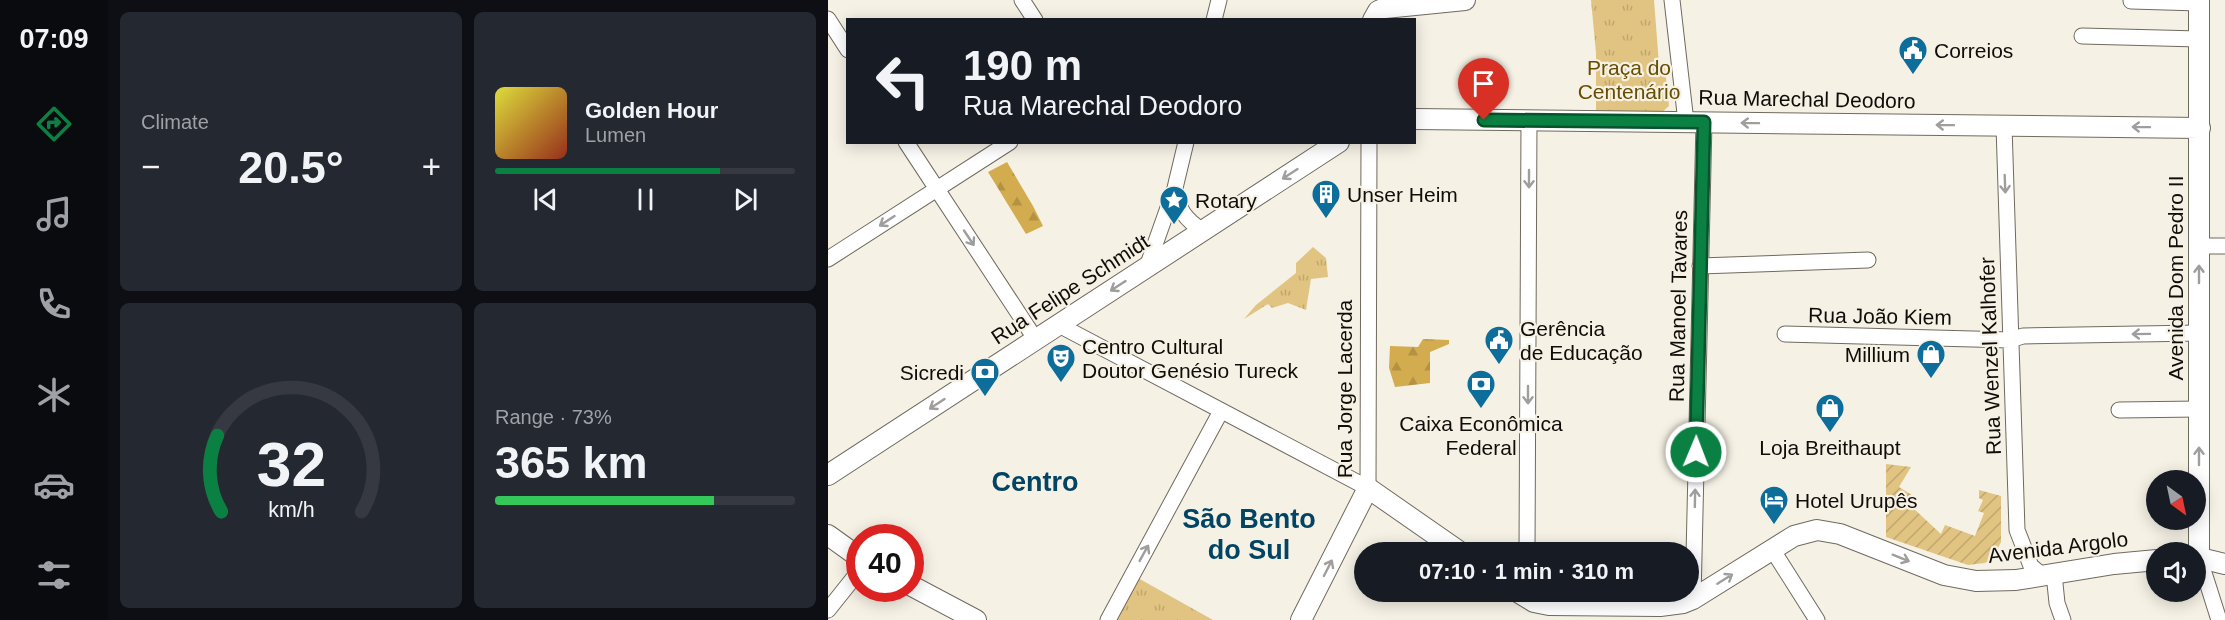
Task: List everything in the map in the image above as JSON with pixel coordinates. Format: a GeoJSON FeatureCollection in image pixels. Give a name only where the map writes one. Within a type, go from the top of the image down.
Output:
{"type":"FeatureCollection","features":[{"type":"Feature","properties":{"kind":"main road"},"geometry":{"type":"LineString","coordinates":[[1374,18],[1378,11],[1385,8],[1465,0]]}},
{"type":"Feature","properties":{"kind":"main road","name":"Avenida Dom Pedro II"},"geometry":{"type":"LineString","coordinates":[[2198,542],[2199,2]]}},
{"type":"Feature","properties":{"kind":"main road","name":"Rua Marechal Deodoro"},"geometry":{"type":"LineString","coordinates":[[1416,119],[2200,128]]}},
{"type":"Feature","properties":{"kind":"main road","name":"Rua Felipe Schmidt"},"geometry":{"type":"LineString","coordinates":[[828,475],[1336,144]]}},
{"type":"Feature","properties":{"kind":"main road"},"geometry":{"type":"LineString","coordinates":[[1368,488],[1446,542]]}},
{"type":"Feature","properties":{"kind":"main road","name":"Rua Jorge Lacerda"},"geometry":{"type":"LineString","coordinates":[[1302,620],[1368,488]]}},
{"type":"Feature","properties":{"kind":"main road","name":"Avenida Argolo"},"geometry":{"type":"LineString","coordinates":[[1699,595],[1801,533],[1826,530],[1960,579],[1976,581],[2016,580],[2146,561]]}},
{"type":"Feature","properties":{"kind":"main road"},"geometry":{"type":"LineString","coordinates":[[828,536],[846,548]]}},
{"type":"Feature","properties":{"kind":"main road"},"geometry":{"type":"LineString","coordinates":[[2206,559],[2225,564]]}},
{"type":"Feature","properties":{"kind":"main road"},"geometry":{"type":"LineString","coordinates":[[924,593],[975,620]]}},
{"type":"Feature","properties":{"kind":"main road","name":"Avenida Argolo"},"geometry":{"type":"LineString","coordinates":[[1537,602],[1558,606],[1660,606],[1686,602]]}},
{"type":"Feature","properties":{"kind":"street"},"geometry":{"type":"LineString","coordinates":[[1022,0],[1034,18]]}},
{"type":"Feature","properties":{"kind":"street","name":"Rua Manoel Tavares"},"geometry":{"type":"LineString","coordinates":[[1672,0],[1695,122],[1700,267],[1694,542]]}},
{"type":"Feature","properties":{"kind":"street"},"geometry":{"type":"LineString","coordinates":[[2131,2],[2199,2]]}},
{"type":"Feature","properties":{"kind":"street"},"geometry":{"type":"LineString","coordinates":[[828,19],[846,47]]}},
{"type":"Feature","properties":{"kind":"street"},"geometry":{"type":"LineString","coordinates":[[2082,36],[2199,39]]}},
{"type":"Feature","properties":{"kind":"street"},"geometry":{"type":"LineString","coordinates":[[1527,542],[1529,120]]}},
{"type":"Feature","properties":{"kind":"street","name":"Rua Wenzel Kalhofer"},"geometry":{"type":"LineString","coordinates":[[2004,126],[2017,530],[2031,566],[2048,575]]}},
{"type":"Feature","properties":{"kind":"street"},"geometry":{"type":"LineString","coordinates":[[907,144],[1036,340]]}},
{"type":"Feature","properties":{"kind":"street"},"geometry":{"type":"LineString","coordinates":[[828,259],[1007,144]]}},
{"type":"Feature","properties":{"kind":"street"},"geometry":{"type":"LineString","coordinates":[[1147,267],[1175,188],[1186,144]]}},
{"type":"Feature","properties":{"kind":"street","name":"Rua Jorge Lacerda"},"geometry":{"type":"LineString","coordinates":[[1368,488],[1369,144]]}},
{"type":"Feature","properties":{"kind":"street"},"geometry":{"type":"LineString","coordinates":[[1175,188],[1176,198],[1185,217],[1203,231]]}},
{"type":"Feature","properties":{"kind":"street"},"geometry":{"type":"LineString","coordinates":[[2200,246],[2225,246]]}},
{"type":"Feature","properties":{"kind":"street"},"geometry":{"type":"LineString","coordinates":[[1700,267],[1868,260]]}},
{"type":"Feature","properties":{"kind":"street"},"geometry":{"type":"LineString","coordinates":[[1059,325],[1368,488]]}},
{"type":"Feature","properties":{"kind":"street","name":"Rua João Kiem"},"geometry":{"type":"LineString","coordinates":[[1785,334],[2010,340],[2023,336],[2199,333]]}},
{"type":"Feature","properties":{"kind":"street"},"geometry":{"type":"LineString","coordinates":[[2119,410],[2199,409]]}},
{"type":"Feature","properties":{"kind":"street"},"geometry":{"type":"LineString","coordinates":[[1108,620],[1221,411]]}},
{"type":"Feature","properties":{"kind":"street"},"geometry":{"type":"LineString","coordinates":[[1772,549],[1817,620]]}},
{"type":"Feature","properties":{"kind":"street"},"geometry":{"type":"LineString","coordinates":[[2048,575],[2063,620]]}},
{"type":"Feature","properties":{"kind":"street"},"geometry":{"type":"LineString","coordinates":[[2206,582],[2218,620]]}},
{"type":"Feature","properties":{"kind":"street"},"geometry":{"type":"LineString","coordinates":[[828,610],[846,588]]}},
{"type":"Feature","properties":{"kind":"green space","name":"Praça do Centenário"},"geometry":{"type":"Polygon","coordinates":[[[1591,0],[1654,0],[1659,64],[1665,68],[1669,106],[1661,113],[1596,113],[1596,53],[1591,0]]]}},
{"type":"Feature","properties":{"kind":"green space"},"geometry":{"type":"Polygon","coordinates":[[[1007,162],[1043,226],[1026,234],[988,172],[1007,162]]]}},
{"type":"Feature","properties":{"kind":"green space"},"geometry":{"type":"Polygon","coordinates":[[[1313,247],[1326,258],[1328,277],[1311,279],[1306,310],[1288,303],[1272,308],[1268,304],[1244,319],[1256,305],[1296,273],[1296,263],[1313,247]]]}},
{"type":"Feature","properties":{"kind":"green space"},"geometry":{"type":"Polygon","coordinates":[[[1423,339],[1449,340],[1449,344],[1430,352],[1430,383],[1395,387],[1389,368],[1390,346],[1418,347],[1423,339]]]}},
{"type":"Feature","properties":{"kind":"green space"},"geometry":{"type":"Polygon","coordinates":[[[1886,464],[1911,467],[1899,487],[1917,498],[1912,507],[1941,534],[1945,525],[1975,536],[1984,513],[1978,511],[1983,500],[1979,498],[1979,490],[2001,496],[2001,542],[1993,558],[1985,563],[1968,565],[1886,537],[1886,464]]]}},
{"type":"Feature","properties":{"kind":"green space"},"geometry":{"type":"Polygon","coordinates":[[[1138,578],[1213,620],[1115,620],[1138,578]]]}},
{"type":"Feature","properties":{"kind":"place","name":"Correios"},"geometry":{"type":"Point","coordinates":[1913,76]}},
{"type":"Feature","properties":{"kind":"place","name":"Unser Heim"},"geometry":{"type":"Point","coordinates":[1326,220]}},
{"type":"Feature","properties":{"kind":"place","name":"Rotary"},"geometry":{"type":"Point","coordinates":[1174,226]}},
{"type":"Feature","properties":{"kind":"place","name":"Gerência de Educação"},"geometry":{"type":"Point","coordinates":[1499,366]}},
{"type":"Feature","properties":{"kind":"place","name":"Millium"},"geometry":{"type":"Point","coordinates":[1931,380]}},
{"type":"Feature","properties":{"kind":"place","name":"Centro Cultural Doutor Genésio Tureck"},"geometry":{"type":"Point","coordinates":[1061,384]}},
{"type":"Feature","properties":{"kind":"place","name":"Sicredi"},"geometry":{"type":"Point","coordinates":[985,398]}},
{"type":"Feature","properties":{"kind":"place","name":"Caixa Econômica Federal"},"geometry":{"type":"Point","coordinates":[1481,410]}},
{"type":"Feature","properties":{"kind":"place","name":"Loja Breithaupt"},"geometry":{"type":"Point","coordinates":[1830,434]}},
{"type":"Feature","properties":{"kind":"place","name":"Hotel Urupês"},"geometry":{"type":"Point","coordinates":[1774,526]}},
{"type":"Feature","properties":{"kind":"district","name":"Centro"},"geometry":{"type":"Point","coordinates":[1035,482]}},
{"type":"Feature","properties":{"kind":"district","name":"São Bento do Sul"},"geometry":{"type":"Point","coordinates":[1249,534]}},
{"type":"Feature","properties":{"kind":"route"},"geometry":{"type":"LineString","coordinates":[[1484,120],[1704,122],[1696,452]]}}]}
